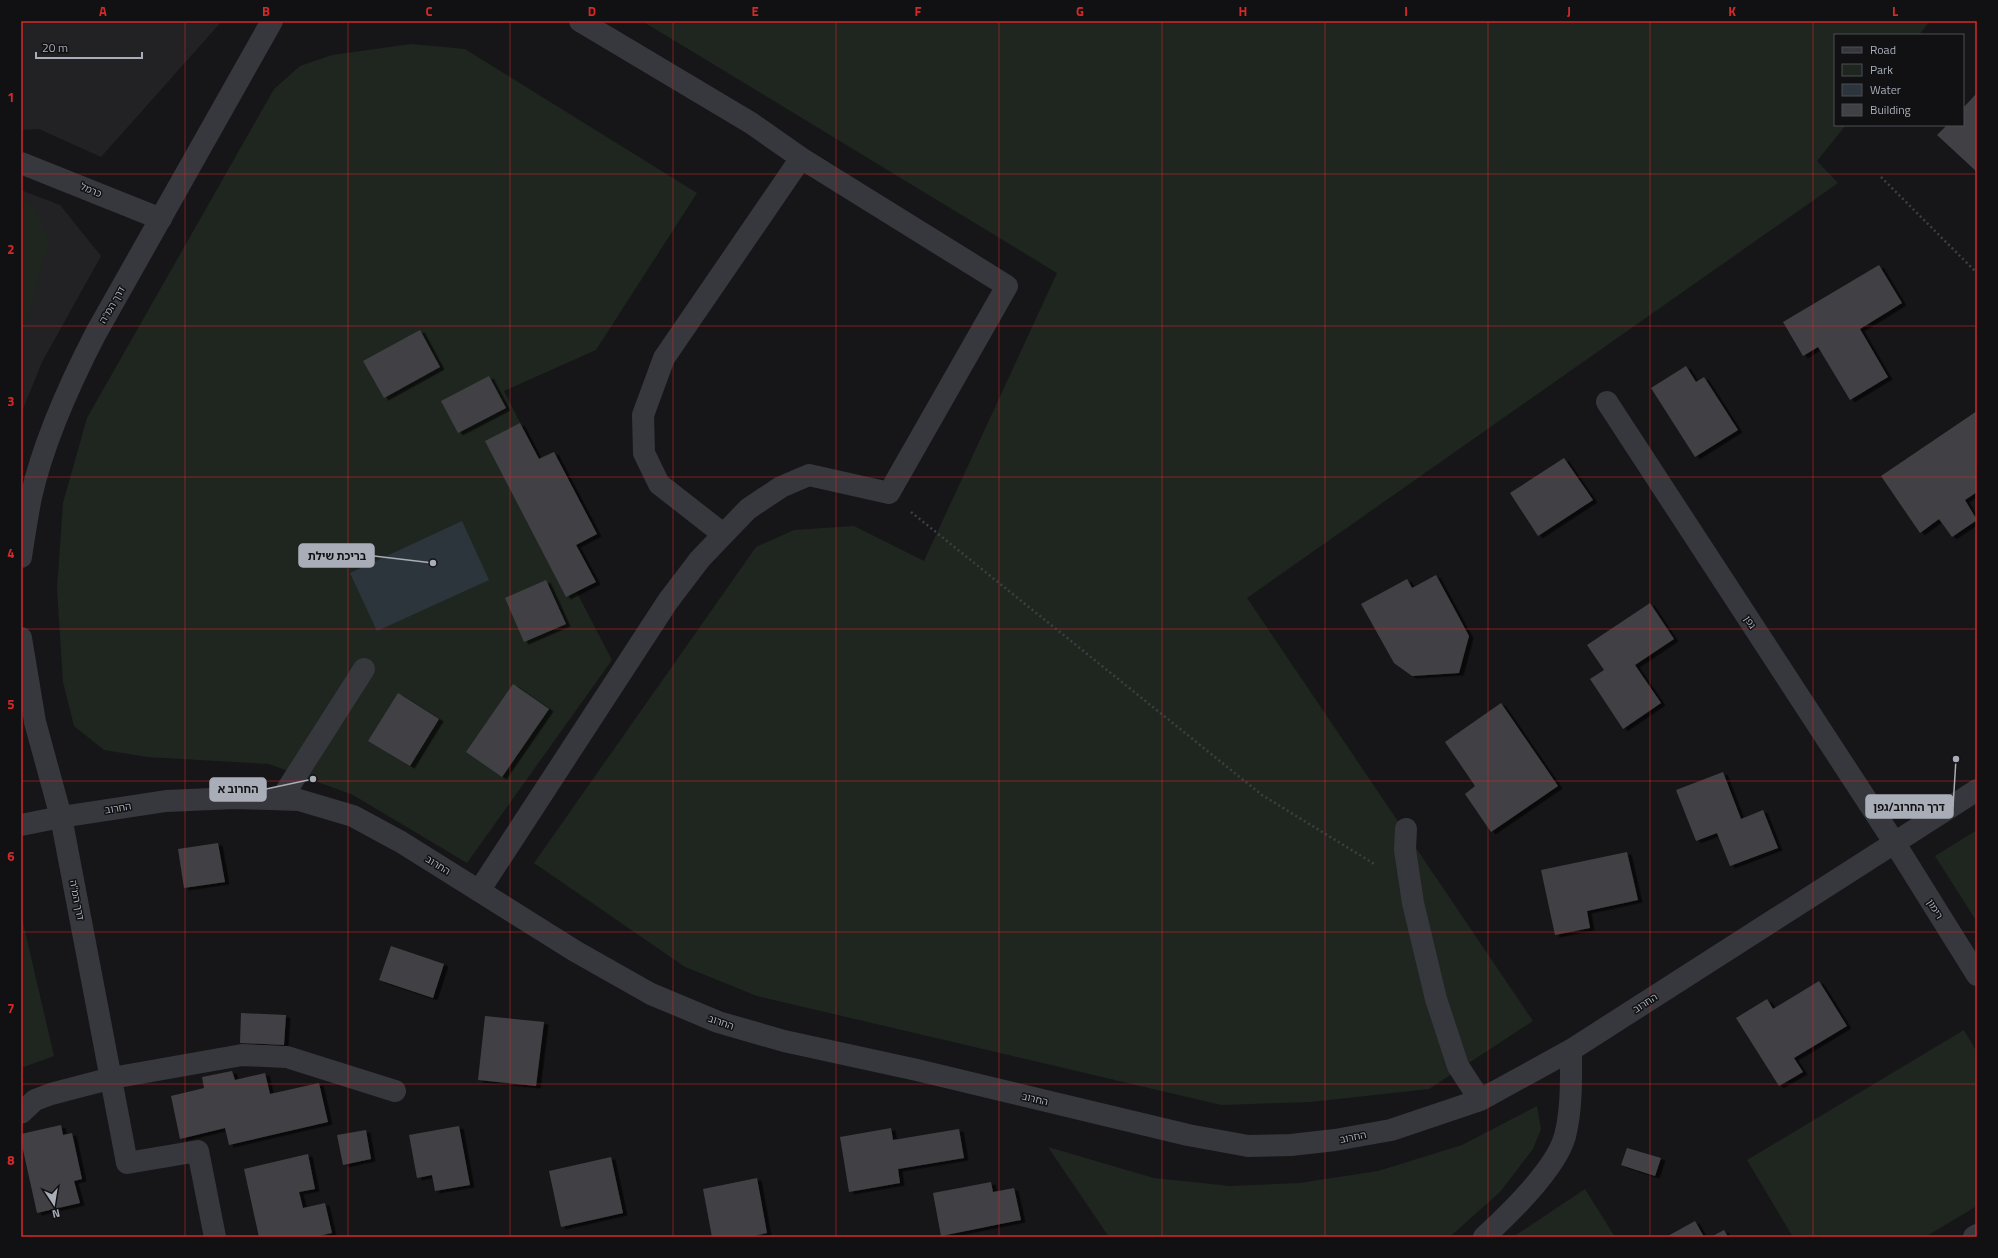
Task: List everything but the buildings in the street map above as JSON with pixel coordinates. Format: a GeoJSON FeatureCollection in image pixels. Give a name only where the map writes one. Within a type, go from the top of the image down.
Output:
{"type":"FeatureCollection","features":[{"type":"Feature","properties":{"kind":"street","name":"דרך המ\"ה"},"geometry":{"type":"LineString","coordinates":[[21,557],[32,497],[50,436],[72,378],[96,333],[246,70],[272,21]]}},
{"type":"Feature","properties":{"kind":"street","name":"דרך המ\"ה"},"geometry":{"type":"LineString","coordinates":[[246,70],[266,45],[289,21]]}},
{"type":"Feature","properties":{"kind":"street"},"geometry":{"type":"LineString","coordinates":[[479,891],[668,600],[700,559],[748,508],[781,487],[809,475],[889,493],[1007,286],[801,158],[751,123],[580,21]]}},
{"type":"Feature","properties":{"kind":"street"},"geometry":{"type":"LineString","coordinates":[[723,534],[659,484],[644,453],[643,415],[664,358],[801,158]]}},
{"type":"Feature","properties":{"kind":"street","name":"כרמל"},"geometry":{"type":"LineString","coordinates":[[21,163],[161,218]]}},
{"type":"Feature","properties":{"kind":"street","name":"גפן"},"geometry":{"type":"LineString","coordinates":[[1607,402],[1894,842]]}},
{"type":"Feature","properties":{"kind":"street","name":"דרך המ\"ה"},"geometry":{"type":"LineString","coordinates":[[21,638],[35,722],[61,817],[128,1163],[198,1151],[215,1237]]}},
{"type":"Feature","properties":{"kind":"street"},"geometry":{"type":"LineString","coordinates":[[281,799],[364,669]]}},
{"type":"Feature","properties":{"kind":"street","name":"החרוב"},"geometry":{"type":"LineString","coordinates":[[21,825],[61,817],[166,801],[235,798],[299,800],[353,816],[401,842],[574,951],[644,990],[718,1022],[784,1041],[917,1070],[1188,1136],[1248,1146],[1291,1145],[1336,1140],[1391,1130],[1480,1100],[1571,1050],[1977,790]]}},
{"type":"Feature","properties":{"kind":"street"},"geometry":{"type":"LineString","coordinates":[[1406,829],[1404,850],[1410,886],[1438,1006],[1458,1066],[1480,1100]]}},
{"type":"Feature","properties":{"kind":"street","name":"רימון"},"geometry":{"type":"LineString","coordinates":[[1894,842],[1977,976]]}},
{"type":"Feature","properties":{"kind":"street"},"geometry":{"type":"LineString","coordinates":[[1484,1237],[1506,1218],[1548,1169],[1565,1136],[1571,1096],[1571,1050]]}},
{"type":"Feature","properties":{"kind":"street"},"geometry":{"type":"LineString","coordinates":[[21,1113],[35,1100],[112,1078],[242,1055],[288,1057],[395,1091]]}},
{"type":"Feature","properties":{"kind":"path"},"geometry":{"type":"LineString","coordinates":[[1881,177],[1977,273]]}},
{"type":"Feature","properties":{"kind":"path"},"geometry":{"type":"LineString","coordinates":[[889,493],[1262,795],[1410,886]]}},
{"type":"Feature","properties":{"kind":"shaded area"},"geometry":{"type":"Polygon","coordinates":[[[21,21],[222,21],[101,157],[39,129],[21,130],[21,21]]]}},
{"type":"Feature","properties":{"kind":"shaded area"},"geometry":{"type":"Polygon","coordinates":[[[21,190],[60,205],[101,256],[42,362],[21,414],[21,190]]]}},
{"type":"Feature","properties":{"kind":"green space"},"geometry":{"type":"Polygon","coordinates":[[[642,21],[1930,21],[1920,34],[1834,34],[1834,126],[1845,126],[1817,161],[1838,183],[1247,598],[1533,1021],[1429,1089],[1311,1102],[1221,1105],[757,996],[685,967],[534,863],[756,547],[794,530],[854,526],[924,561],[1057,273],[642,21]]]}},
{"type":"Feature","properties":{"kind":"green space"},"geometry":{"type":"Polygon","coordinates":[[[411,44],[465,49],[697,193],[596,350],[504,391],[538,458],[554,452],[597,534],[577,545],[596,582],[576,591],[612,660],[467,863],[353,795],[269,764],[147,757],[104,750],[74,726],[63,682],[57,589],[63,503],[87,418],[274,89],[300,66],[332,55],[411,44]]]}},
{"type":"Feature","properties":{"kind":"green space"},"geometry":{"type":"Polygon","coordinates":[[[21,199],[35,208],[49,240],[21,338],[21,199]]]}},
{"type":"Feature","properties":{"kind":"green space"},"geometry":{"type":"Polygon","coordinates":[[[1977,830],[1977,922],[1935,856],[1977,830]]]}},
{"type":"Feature","properties":{"kind":"green space"},"geometry":{"type":"Polygon","coordinates":[[[21,914],[54,1056],[21,1068],[21,914]]]}},
{"type":"Feature","properties":{"kind":"green space"},"geometry":{"type":"Polygon","coordinates":[[[1964,1030],[1977,1052],[1977,1206],[1925,1237],[1793,1237],[1747,1160],[1964,1030]]]}},
{"type":"Feature","properties":{"kind":"green space"},"geometry":{"type":"Polygon","coordinates":[[[1537,1106],[1541,1129],[1533,1149],[1500,1192],[1453,1234],[1447,1237],[1109,1237],[1048,1147],[1154,1178],[1230,1186],[1299,1183],[1378,1171],[1462,1145],[1537,1106]]]}},
{"type":"Feature","properties":{"kind":"green space"},"geometry":{"type":"Polygon","coordinates":[[[1585,1189],[1615,1237],[1513,1237],[1585,1189]]]}},
{"type":"Feature","properties":{"kind":"water"},"geometry":{"type":"Polygon","coordinates":[[[462,521],[489,580],[377,631],[350,573],[462,521]]]}},
{"type":"Feature","properties":{"kind":"place","name":"בריכת שילת"},"geometry":{"type":"Point","coordinates":[433,563]}},
{"type":"Feature","properties":{"kind":"place","name":"דרך החרוב/גפן"},"geometry":{"type":"Point","coordinates":[1956,759]}},
{"type":"Feature","properties":{"kind":"place","name":"החרוב א"},"geometry":{"type":"Point","coordinates":[313,779]}}]}
